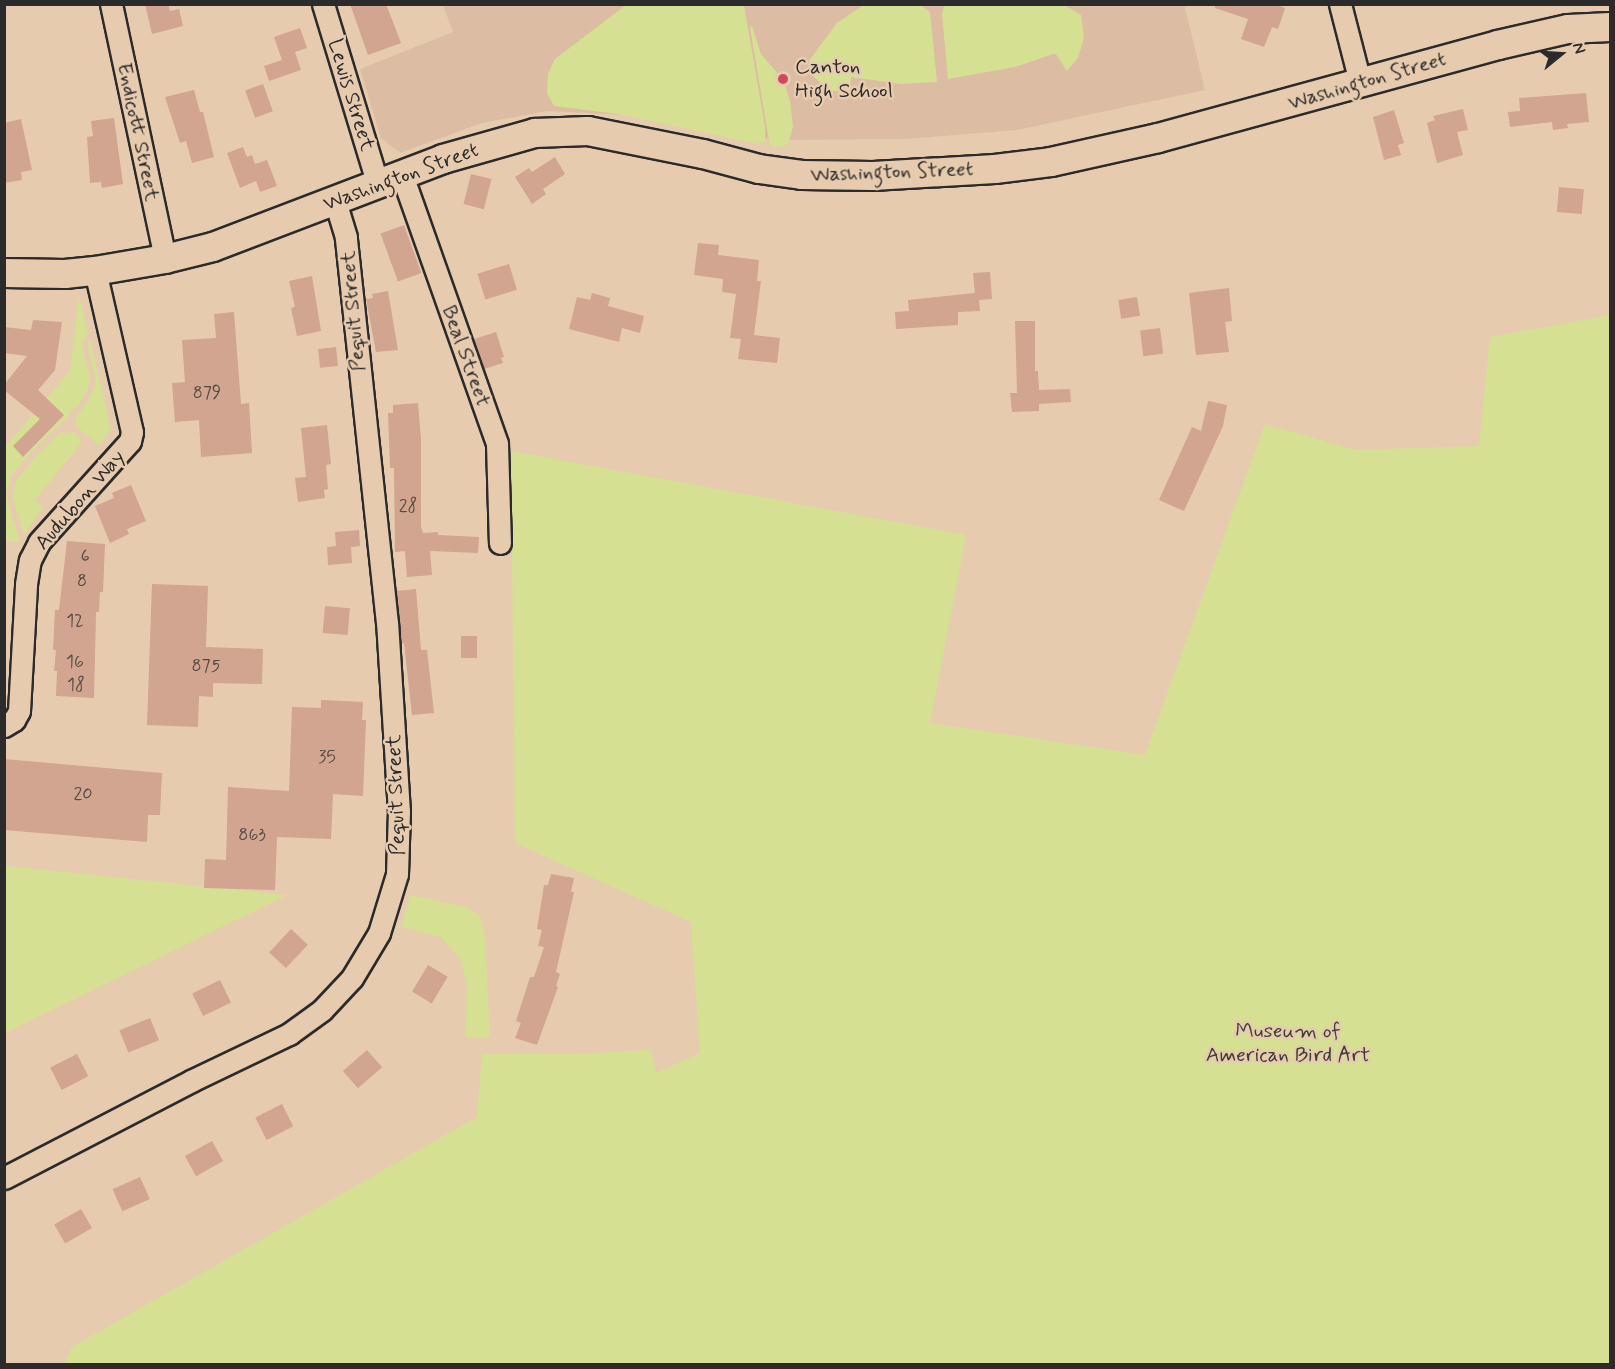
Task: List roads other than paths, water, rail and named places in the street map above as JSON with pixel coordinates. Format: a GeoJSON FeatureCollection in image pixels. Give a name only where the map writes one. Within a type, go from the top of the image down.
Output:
{"type":"FeatureCollection","features":[{"type":"Feature","properties":{"kind":"main road","name":"Washington Street"},"geometry":{"type":"LineString","coordinates":[[4,273],[65,274],[95,271],[165,259],[213,247],[483,146],[556,131],[588,131],[636,139],[759,169],[802,175],[873,176],[994,169],[1051,162],[1158,138],[1498,45],[1568,29],[1611,27]]}},
{"type":"Feature","properties":{"kind":"street","name":"Endicott Street"},"geometry":{"type":"LineString","coordinates":[[111,4],[165,259]]}},
{"type":"Feature","properties":{"kind":"street","name":"Lewis Street"},"geometry":{"type":"LineString","coordinates":[[323,4],[390,180]]}},
{"type":"Feature","properties":{"kind":"street"},"geometry":{"type":"LineString","coordinates":[[1341,4],[1360,82]]}},
{"type":"Feature","properties":{"kind":"street","name":"Beal Street"},"geometry":{"type":"LineString","coordinates":[[390,180],[497,444],[501,543]]}},
{"type":"Feature","properties":{"kind":"street","name":"Pequit Street"},"geometry":{"type":"LineString","coordinates":[[4,1178],[191,1081],[289,1034],[322,1010],[352,978],[379,933],[397,874],[399,812],[387,623],[346,237],[335,201]]}},
{"type":"Feature","properties":{"kind":"street","name":"Audubon Way"},"geometry":{"type":"LineString","coordinates":[[4,726],[14,720],[19,711],[26,584],[30,560],[39,542],[130,441],[132,432],[95,271]]}},
{"type":"Feature","properties":{"kind":"place","name":"Canton High School"},"geometry":{"type":"Point","coordinates":[783,79]}},
{"type":"Feature","properties":{"kind":"park label","name":"Museum of American Bird Art"},"geometry":{"type":"Point","coordinates":[1288,1043]}}]}
